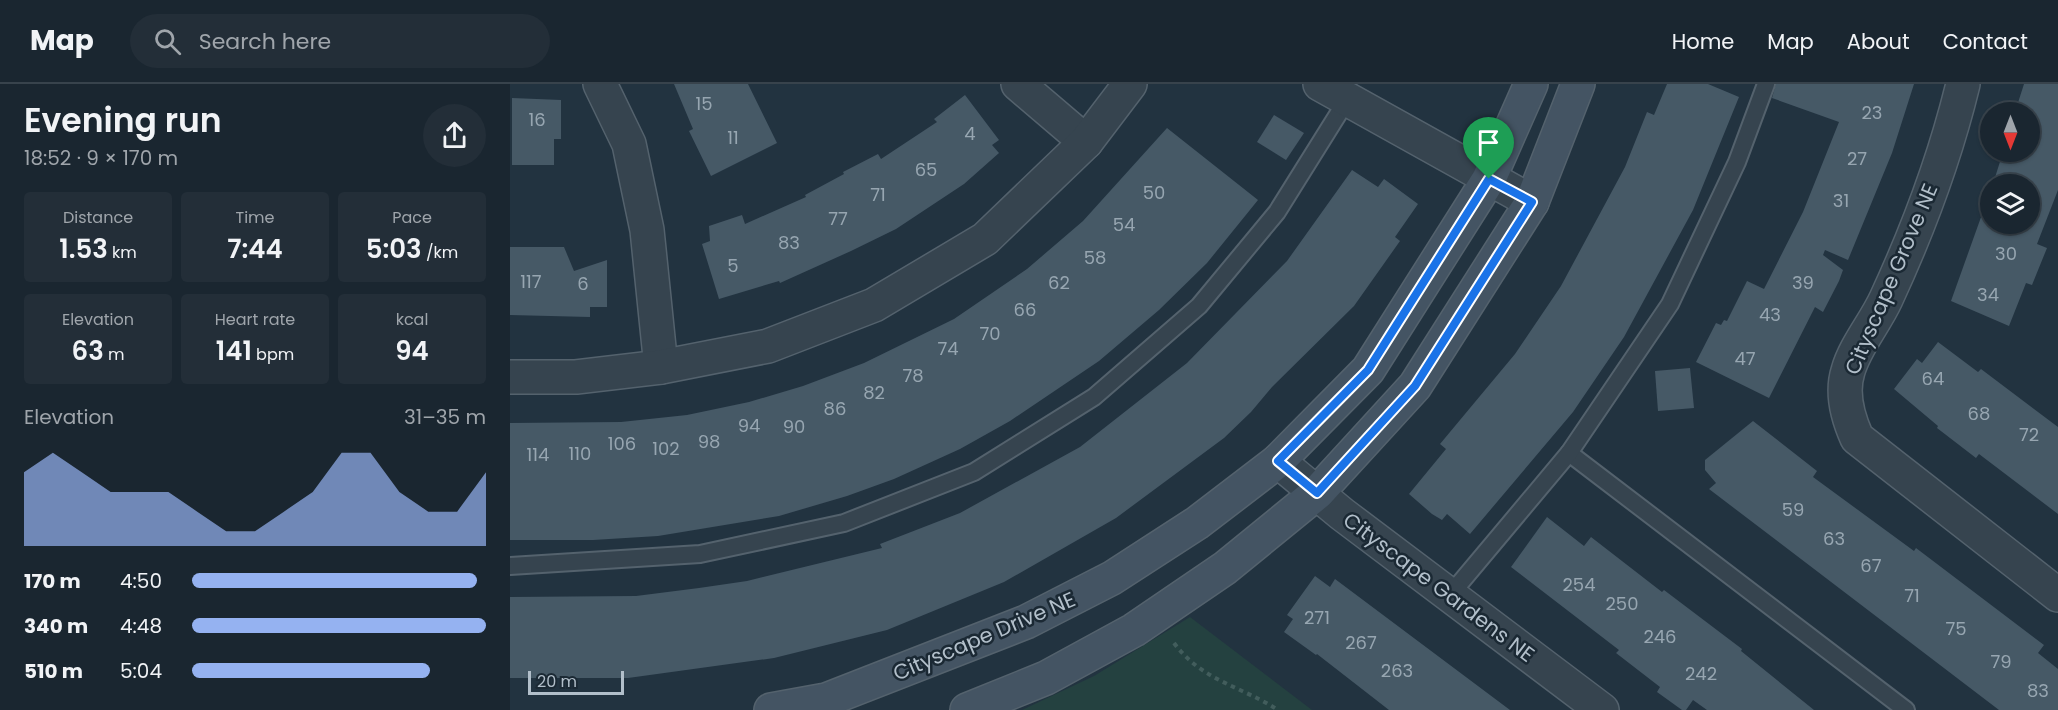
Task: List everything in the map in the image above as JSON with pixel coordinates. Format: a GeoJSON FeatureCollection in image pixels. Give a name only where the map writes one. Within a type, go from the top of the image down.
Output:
{"type":"FeatureCollection","features":[{"type":"Feature","properties":{"kind":"street"},"geometry":{"type":"LineString","coordinates":[[600,84],[629,144],[647,230],[661,367]]}},
{"type":"Feature","properties":{"kind":"street"},"geometry":{"type":"LineString","coordinates":[[1018,84],[1086,142]]}},
{"type":"Feature","properties":{"kind":"street"},"geometry":{"type":"LineString","coordinates":[[510,376],[576,377],[661,367],[768,346],[874,305],[985,239],[1086,142],[1130,84]]}},
{"type":"Feature","properties":{"kind":"street","name":"Cityscape Drive NE"},"geometry":{"type":"LineString","coordinates":[[771,710],[826,700],[1026,622],[1112,578],[1197,523],[1278,461],[1368,370],[1489,179],[1531,84]]}},
{"type":"Feature","properties":{"kind":"street"},"geometry":{"type":"LineString","coordinates":[[968,710],[1046,678],[1134,630],[1225,568],[1317,493],[1415,386],[1532,202],[1578,84]]}},
{"type":"Feature","properties":{"kind":"street","name":"Cityscape Grove NE"},"geometry":{"type":"LineString","coordinates":[[1963,84],[1951,134],[1917,228],[1886,299],[1847,372],[1845,397],[1849,421],[1857,438],[2058,595]]}},
{"type":"Feature","properties":{"kind":"street"},"geometry":{"type":"LineString","coordinates":[[1333,92],[1532,202]]}},
{"type":"Feature","properties":{"kind":"street","name":"Cityscape Gardens NE"},"geometry":{"type":"LineString","coordinates":[[1278,461],[1602,710]]}},
{"type":"Feature","properties":{"kind":"lane"},"geometry":{"type":"LineString","coordinates":[[1450,595],[1569,453],[1670,304],[1737,162],[1766,84]]}},
{"type":"Feature","properties":{"kind":"lane"},"geometry":{"type":"LineString","coordinates":[[510,566],[700,554],[844,523],[974,472],[1094,397],[1198,306],[1277,212],[1333,92]]}},
{"type":"Feature","properties":{"kind":"lane"},"geometry":{"type":"LineString","coordinates":[[1569,453],[1906,710]]}},
{"type":"Feature","properties":{"kind":"path"},"geometry":{"type":"LineString","coordinates":[[1174,643],[1187,660],[1216,680],[1257,696],[1278,710]]}},
{"type":"Feature","properties":{"kind":"green space"},"geometry":{"type":"Polygon","coordinates":[[[1190,617],[1312,710],[1022,710],[1094,676],[1190,617]]]}},
{"type":"Feature","properties":{"kind":"building"},"geometry":{"type":"Polygon","coordinates":[[[674,84],[748,84],[777,143],[711,176],[689,131],[693,129],[674,84]]]}},
{"type":"Feature","properties":{"kind":"building"},"geometry":{"type":"Polygon","coordinates":[[[1667,84],[1708,84],[1739,97],[1693,210],[1624,337],[1573,412],[1470,534],[1447,514],[1442,520],[1432,514],[1409,494],[1446,449],[1440,444],[1515,354],[1561,286],[1625,167],[1647,112],[1654,115],[1667,84]]]}},
{"type":"Feature","properties":{"kind":"building"},"geometry":{"type":"Polygon","coordinates":[[[1776,84],[1914,84],[1892,153],[1848,260],[1825,250],[1823,255],[1843,270],[1839,281],[1823,312],[1815,307],[1769,398],[1696,362],[1716,323],[1721,325],[1724,320],[1727,321],[1747,281],[1764,289],[1803,212],[1839,122],[1772,98],[1776,84]]]}},
{"type":"Feature","properties":{"kind":"building"},"geometry":{"type":"Polygon","coordinates":[[[2024,84],[2058,84],[2058,190],[2037,244],[2047,248],[2032,285],[2026,283],[2009,326],[1951,301],[1980,220],[1980,234],[2040,234],[2040,174],[1996,174],[2000,162],[2040,162],[2040,102],[2018,102],[2024,84]]]}},
{"type":"Feature","properties":{"kind":"building"},"geometry":{"type":"Polygon","coordinates":[[[965,95],[999,140],[992,145],[999,153],[964,184],[896,229],[851,251],[780,283],[779,281],[719,299],[702,244],[710,241],[709,226],[742,215],[745,224],[806,197],[805,195],[844,174],[843,172],[878,154],[881,159],[937,122],[934,119],[965,95]]]}},
{"type":"Feature","properties":{"kind":"building"},"geometry":{"type":"Polygon","coordinates":[[[512,98],[561,100],[561,139],[554,139],[554,165],[512,165],[512,98]]]}},
{"type":"Feature","properties":{"kind":"building"},"geometry":{"type":"Polygon","coordinates":[[[1274,115],[1304,133],[1286,160],[1257,142],[1274,115]]]}},
{"type":"Feature","properties":{"kind":"building"},"geometry":{"type":"Polygon","coordinates":[[[1167,128],[1258,200],[1207,263],[1159,310],[1099,361],[1010,421],[960,449],[894,479],[779,516],[658,536],[593,540],[510,540],[510,423],[621,422],[687,415],[749,402],[803,386],[864,363],[954,319],[1027,269],[1083,221],[1167,128]]]}},
{"type":"Feature","properties":{"kind":"building"},"geometry":{"type":"Polygon","coordinates":[[[1352,170],[1378,187],[1384,179],[1418,204],[1395,237],[1400,241],[1354,306],[1272,387],[1251,412],[1224,438],[1116,518],[1004,582],[887,630],[774,658],[628,678],[510,678],[510,597],[636,596],[699,588],[747,581],[882,548],[880,544],[960,513],[1080,447],[1187,363],[1287,261],[1352,170]]]}},
{"type":"Feature","properties":{"kind":"building"},"geometry":{"type":"Polygon","coordinates":[[[510,247],[564,247],[574,271],[607,260],[607,307],[590,307],[590,317],[510,315],[510,247]]]}},
{"type":"Feature","properties":{"kind":"building"},"geometry":{"type":"Polygon","coordinates":[[[1938,342],[1978,372],[1981,369],[2058,427],[2058,514],[1979,454],[1976,458],[1937,428],[1938,426],[1894,389],[1917,359],[1922,363],[1938,342]]]}},
{"type":"Feature","properties":{"kind":"building"},"geometry":{"type":"Polygon","coordinates":[[[1690,368],[1694,408],[1658,411],[1655,371],[1690,368]]]}},
{"type":"Feature","properties":{"kind":"building"},"geometry":{"type":"Polygon","coordinates":[[[1753,421],[1817,471],[1813,477],[1914,551],[1916,548],[2044,645],[2038,653],[2058,669],[2058,710],[1999,710],[1709,489],[1716,483],[1705,470],[1705,460],[1753,421]]]}},
{"type":"Feature","properties":{"kind":"building"},"geometry":{"type":"Polygon","coordinates":[[[1547,517],[1584,546],[1591,537],[1662,592],[1664,590],[1742,649],[1741,651],[1814,710],[1707,710],[1693,700],[1686,710],[1682,710],[1657,692],[1660,687],[1616,653],[1619,650],[1511,567],[1547,517]]]}},
{"type":"Feature","properties":{"kind":"building"},"geometry":{"type":"Polygon","coordinates":[[[1315,576],[1330,587],[1335,579],[1510,710],[1389,710],[1317,654],[1284,632],[1293,619],[1287,615],[1315,576]]]}},
{"type":"Feature","properties":{"kind":"route"},"geometry":{"type":"LineString","coordinates":[[1489,179],[1532,202],[1415,386],[1317,493],[1278,461],[1368,370],[1489,179]]}}]}
